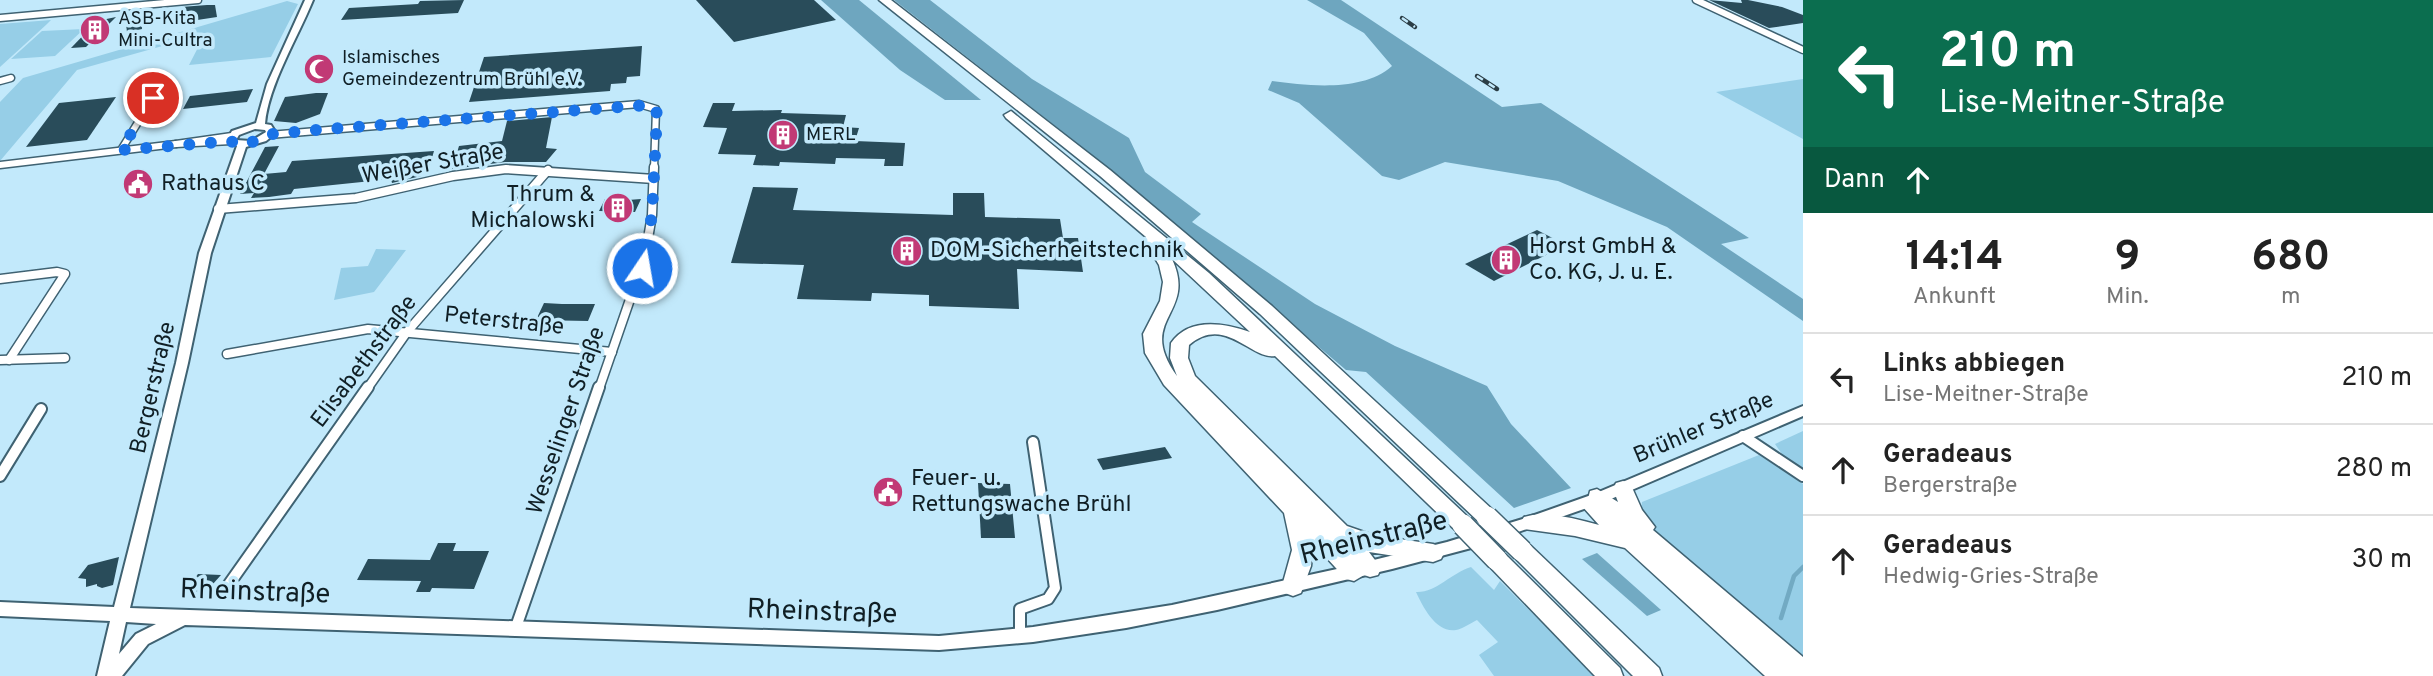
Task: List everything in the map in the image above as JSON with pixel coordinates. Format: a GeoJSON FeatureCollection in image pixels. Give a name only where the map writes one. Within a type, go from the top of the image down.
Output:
{"type":"FeatureCollection","features":[{"type":"Feature","properties":{"kind":"highway"},"geometry":{"type":"LineString","coordinates":[[870,0],[1138,220],[1203,277],[1463,525],[1611,676]]}},
{"type":"Feature","properties":{"kind":"highway"},"geometry":{"type":"LineString","coordinates":[[884,0],[1105,173],[1256,301],[1646,671]]}},
{"type":"Feature","properties":{"kind":"highway"},"geometry":{"type":"LineString","coordinates":[[1138,220],[1160,250],[1173,280],[1170,301],[1152,334],[1155,358],[1170,380],[1290,504],[1362,570]]}},
{"type":"Feature","properties":{"kind":"highway"},"geometry":{"type":"LineString","coordinates":[[1355,421],[1261,343],[1234,333],[1210,330],[1194,333],[1180,343],[1179,358],[1187,379],[1339,532],[1362,570]]}},
{"type":"Feature","properties":{"kind":"highway"},"geometry":{"type":"LineString","coordinates":[[1623,489],[1634,515],[1667,553]]}},
{"type":"Feature","properties":{"kind":"highway"},"geometry":{"type":"LineString","coordinates":[[1592,499],[1631,543],[1782,676]]}},
{"type":"Feature","properties":{"kind":"highway"},"geometry":{"type":"LineString","coordinates":[[1592,499],[1667,553],[1803,672]]}},
{"type":"Feature","properties":{"kind":"highway"},"geometry":{"type":"LineString","coordinates":[[1290,504],[1304,539],[1304,556],[1293,586]]}},
{"type":"Feature","properties":{"kind":"highway"},"geometry":{"type":"LineString","coordinates":[[1531,523],[1587,529],[1631,543]]}},
{"type":"Feature","properties":{"kind":"highway"},"geometry":{"type":"LineString","coordinates":[[1339,532],[1373,544],[1433,553]]}},
{"type":"Feature","properties":{"kind":"main road","name":"Rheinstraße"},"geometry":{"type":"LineString","coordinates":[[1293,586],[1433,553]]}},
{"type":"Feature","properties":{"kind":"street"},"geometry":{"type":"LineString","coordinates":[[0,18],[198,0]]}},
{"type":"Feature","properties":{"kind":"street"},"geometry":{"type":"LineString","coordinates":[[1,166],[231,138],[244,129],[265,100],[309,0]]}},
{"type":"Feature","properties":{"kind":"street"},"geometry":{"type":"LineString","coordinates":[[1696,0],[1803,50]]}},
{"type":"Feature","properties":{"kind":"street"},"geometry":{"type":"LineString","coordinates":[[121,150],[161,85],[158,77]]}},
{"type":"Feature","properties":{"kind":"street"},"geometry":{"type":"LineString","coordinates":[[0,81],[12,78]]}},
{"type":"Feature","properties":{"kind":"street"},"geometry":{"type":"LineString","coordinates":[[260,126],[265,100]]}},
{"type":"Feature","properties":{"kind":"street","name":"Wesselinger Straße"},"geometry":{"type":"LineString","coordinates":[[270,132],[648,105],[656,109],[652,215],[645,256],[516,627]]}},
{"type":"Feature","properties":{"kind":"street"},"geometry":{"type":"LineString","coordinates":[[244,129],[260,126],[270,132]]}},
{"type":"Feature","properties":{"kind":"street","name":"Bergerstraße"},"geometry":{"type":"LineString","coordinates":[[233,174],[256,142],[270,132]]}},
{"type":"Feature","properties":{"kind":"street"},"geometry":{"type":"LineString","coordinates":[[231,138],[242,145]]}},
{"type":"Feature","properties":{"kind":"street","name":"Bergerstraße"},"geometry":{"type":"LineString","coordinates":[[105,676],[112,641],[122,614],[205,253],[242,145],[256,142]]}},
{"type":"Feature","properties":{"kind":"street","name":"Weißer Straße"},"geometry":{"type":"LineString","coordinates":[[218,209],[356,198],[453,176],[506,169],[654,179]]}},
{"type":"Feature","properties":{"kind":"street","name":"Elisabethstraße"},"geometry":{"type":"LineString","coordinates":[[227,587],[407,331],[548,170]]}},
{"type":"Feature","properties":{"kind":"street"},"geometry":{"type":"LineString","coordinates":[[0,279],[57,272],[65,274],[4,360]]}},
{"type":"Feature","properties":{"kind":"street","name":"Peterstraße"},"geometry":{"type":"LineString","coordinates":[[227,354],[352,329],[407,331],[612,352]]}},
{"type":"Feature","properties":{"kind":"street"},"geometry":{"type":"LineString","coordinates":[[4,360],[65,358]]}},
{"type":"Feature","properties":{"kind":"street"},"geometry":{"type":"LineString","coordinates":[[0,476],[41,409]]}},
{"type":"Feature","properties":{"kind":"street","name":"Brühler Straße"},"geometry":{"type":"LineString","coordinates":[[1623,489],[1803,411]]}},
{"type":"Feature","properties":{"kind":"street"},"geometry":{"type":"LineString","coordinates":[[1743,436],[1803,476]]}},
{"type":"Feature","properties":{"kind":"street"},"geometry":{"type":"LineString","coordinates":[[1020,637],[1017,614],[1020,609],[1048,599],[1055,588],[1034,442]]}},
{"type":"Feature","properties":{"kind":"street","name":"Rheinstraße"},"geometry":{"type":"LineString","coordinates":[[1433,553],[1531,523],[1623,489]]}},
{"type":"Feature","properties":{"kind":"street","name":"Rheinstraße"},"geometry":{"type":"LineString","coordinates":[[0,609],[184,618],[939,643],[1020,637],[1137,620],[1293,586]]}},
{"type":"Feature","properties":{"kind":"street"},"geometry":{"type":"LineString","coordinates":[[111,676],[142,639],[184,618]]}},
{"type":"Feature","properties":{"kind":"shaded area"},"geometry":{"type":"Polygon","coordinates":[[[821,0],[859,0],[981,100],[945,100],[900,70],[821,0]]]}},
{"type":"Feature","properties":{"kind":"shaded area"},"geometry":{"type":"Polygon","coordinates":[[[894,0],[930,0],[1032,79],[1129,138],[1145,172],[1201,214],[1192,222],[1315,304],[1395,346],[1487,386],[1511,424],[1571,488],[1514,508],[1366,372],[1346,370],[1082,147],[894,0]]]}},
{"type":"Feature","properties":{"kind":"shaded area"},"geometry":{"type":"Polygon","coordinates":[[[1307,0],[1341,0],[1502,107],[1541,103],[1749,238],[1721,244],[1803,299],[1803,321],[1667,227],[1558,181],[1445,162],[1399,180],[1382,176],[1299,103],[1268,90],[1272,81],[1319,85],[1351,83],[1366,80],[1392,66],[1364,33],[1307,0]]]}},
{"type":"Feature","properties":{"kind":"shaded area"},"geometry":{"type":"Polygon","coordinates":[[[287,1],[298,4],[271,57],[189,65],[205,34],[77,70],[0,161],[0,102],[23,78],[287,1]]]}},
{"type":"Feature","properties":{"kind":"shaded area"},"geometry":{"type":"Polygon","coordinates":[[[51,20],[47,24],[0,67],[0,24],[51,20]]]}},
{"type":"Feature","properties":{"kind":"shaded area"},"geometry":{"type":"Polygon","coordinates":[[[84,29],[55,56],[11,59],[42,31],[84,29]]]}},
{"type":"Feature","properties":{"kind":"shaded area"},"geometry":{"type":"Polygon","coordinates":[[[1803,79],[1803,139],[1716,92],[1803,79]]]}},
{"type":"Feature","properties":{"kind":"shaded area"},"geometry":{"type":"Polygon","coordinates":[[[376,249],[406,250],[374,292],[334,300],[341,268],[368,266],[376,249]]]}},
{"type":"Feature","properties":{"kind":"shaded area"},"geometry":{"type":"Polygon","coordinates":[[[1803,431],[1803,470],[1784,457],[1775,444],[1803,431]]]}},
{"type":"Feature","properties":{"kind":"shaded area"},"geometry":{"type":"Polygon","coordinates":[[[1759,455],[1803,484],[1803,664],[1641,520],[1642,502],[1759,455]]]}},
{"type":"Feature","properties":{"kind":"shaded area"},"geometry":{"type":"Polygon","coordinates":[[[1597,553],[1661,610],[1647,616],[1582,559],[1597,553]]]}},
{"type":"Feature","properties":{"kind":"shaded area"},"geometry":{"type":"Polygon","coordinates":[[[1471,567],[1494,590],[1500,581],[1595,676],[1494,676],[1479,655],[1498,642],[1477,620],[1456,630],[1442,627],[1431,618],[1416,592],[1437,586],[1471,567]]]}},
{"type":"Feature","properties":{"kind":"building"},"geometry":{"type":"Polygon","coordinates":[[[464,0],[458,13],[341,20],[349,8],[464,0]]]}},
{"type":"Feature","properties":{"kind":"building"},"geometry":{"type":"Polygon","coordinates":[[[696,0],[814,0],[836,20],[734,42],[696,0]]]}},
{"type":"Feature","properties":{"kind":"building"},"geometry":{"type":"Polygon","coordinates":[[[1709,0],[1742,3],[1741,0],[1748,0],[1782,7],[1803,15],[1803,23],[1769,28],[1709,0]]]}},
{"type":"Feature","properties":{"kind":"building"},"geometry":{"type":"Polygon","coordinates":[[[215,5],[217,17],[184,22],[181,7],[215,5]]]}},
{"type":"Feature","properties":{"kind":"building"},"geometry":{"type":"Polygon","coordinates":[[[141,13],[142,29],[127,32],[125,16],[141,13]]]}},
{"type":"Feature","properties":{"kind":"building"},"geometry":{"type":"Polygon","coordinates":[[[116,17],[86,47],[71,48],[97,21],[116,17]]]}},
{"type":"Feature","properties":{"kind":"building"},"geometry":{"type":"Polygon","coordinates":[[[642,46],[640,76],[627,77],[626,83],[611,84],[610,91],[469,102],[484,57],[642,46]]]}},
{"type":"Feature","properties":{"kind":"building"},"geometry":{"type":"Polygon","coordinates":[[[253,89],[247,102],[183,109],[190,96],[253,89]]]}},
{"type":"Feature","properties":{"kind":"building"},"geometry":{"type":"Polygon","coordinates":[[[328,93],[320,114],[296,123],[274,121],[285,97],[328,93]]]}},
{"type":"Feature","properties":{"kind":"building"},"geometry":{"type":"Polygon","coordinates":[[[116,97],[87,140],[26,147],[59,103],[116,97]]]}},
{"type":"Feature","properties":{"kind":"building","name":"MERL"},"geometry":{"type":"Polygon","coordinates":[[[713,103],[735,103],[732,111],[782,110],[781,113],[846,115],[843,127],[859,128],[855,141],[905,143],[903,166],[884,166],[885,159],[836,158],[835,164],[780,162],[779,166],[753,165],[756,155],[718,154],[727,128],[703,127],[713,103]]]}},
{"type":"Feature","properties":{"kind":"building"},"geometry":{"type":"Polygon","coordinates":[[[552,117],[546,148],[557,149],[546,162],[505,162],[452,169],[459,146],[502,141],[507,121],[552,117]]]}},
{"type":"Feature","properties":{"kind":"building"},"geometry":{"type":"Polygon","coordinates":[[[279,146],[264,174],[286,172],[292,161],[434,151],[429,168],[423,168],[421,176],[392,183],[391,179],[294,189],[291,194],[269,197],[251,198],[254,193],[240,194],[265,147],[279,146]]]}},
{"type":"Feature","properties":{"kind":"building","name":"DOM-Sicherheitstechnik"},"geometry":{"type":"Polygon","coordinates":[[[753,187],[798,188],[793,210],[953,215],[953,193],[984,193],[985,217],[1060,219],[1063,238],[1078,238],[1083,272],[1017,269],[1019,309],[929,306],[929,295],[872,293],[871,301],[797,299],[804,265],[731,263],[753,187]]]}},
{"type":"Feature","properties":{"kind":"building","name":"Thrum & Michalowski"},"geometry":{"type":"Polygon","coordinates":[[[605,199],[641,199],[635,212],[599,211],[605,199]]]}},
{"type":"Feature","properties":{"kind":"building","name":"Horst GmbH & Co. KG, J. u. E."},"geometry":{"type":"Polygon","coordinates":[[[1537,230],[1566,245],[1494,281],[1465,264],[1537,230]]]}},
{"type":"Feature","properties":{"kind":"building"},"geometry":{"type":"Polygon","coordinates":[[[544,303],[595,304],[588,321],[536,320],[544,303]]]}},
{"type":"Feature","properties":{"kind":"building"},"geometry":{"type":"Polygon","coordinates":[[[1165,447],[1172,458],[1103,470],[1097,459],[1165,447]]]}},
{"type":"Feature","properties":{"kind":"building"},"geometry":{"type":"Polygon","coordinates":[[[978,483],[1010,484],[1015,538],[981,538],[978,483]]]}},
{"type":"Feature","properties":{"kind":"building"},"geometry":{"type":"Polygon","coordinates":[[[438,543],[456,543],[453,551],[489,551],[474,589],[432,588],[430,592],[416,592],[421,581],[357,580],[368,559],[430,560],[438,543]]]}},
{"type":"Feature","properties":{"kind":"building"},"geometry":{"type":"Polygon","coordinates":[[[119,557],[113,585],[102,588],[97,584],[86,587],[86,579],[78,578],[88,565],[119,557]]]}},
{"type":"Feature","properties":{"kind":"building"},"geometry":{"type":"Polygon","coordinates":[[[198,574],[221,575],[204,594],[185,592],[198,574]]]}},
{"type":"Feature","properties":{"kind":"waterway"},"geometry":{"type":"LineString","coordinates":[[1781,618],[1794,576],[1803,567]]}},
{"type":"Feature","properties":{"kind":"railway"},"geometry":{"type":"LineString","coordinates":[[1402,18],[1415,27]]}},
{"type":"Feature","properties":{"kind":"railway"},"geometry":{"type":"LineString","coordinates":[[1477,76],[1497,89]]}},
{"type":"Feature","properties":{"kind":"place","name":"ASB-Kita Mini-Cultra"},"geometry":{"type":"Point","coordinates":[95,30]}},
{"type":"Feature","properties":{"kind":"place","name":"Islamisches Gemeindezentrum Brühl e.V."},"geometry":{"type":"Point","coordinates":[319,69]}},
{"type":"Feature","properties":{"kind":"place","name":"MERL"},"geometry":{"type":"Point","coordinates":[783,135]}},
{"type":"Feature","properties":{"kind":"place","name":"Rathaus C"},"geometry":{"type":"Point","coordinates":[138,184]}},
{"type":"Feature","properties":{"kind":"place","name":"Thrum & Michalowski"},"geometry":{"type":"Point","coordinates":[618,208]}},
{"type":"Feature","properties":{"kind":"place","name":"DOM-Sicherheitstechnik"},"geometry":{"type":"Point","coordinates":[907,251]}},
{"type":"Feature","properties":{"kind":"place","name":"Horst GmbH & Co. KG, J. u. E."},"geometry":{"type":"Point","coordinates":[1506,260]}},
{"type":"Feature","properties":{"kind":"place","name":"Feuer- u. Rettungswache Brühl"},"geometry":{"type":"Point","coordinates":[888,492]}},
{"type":"Feature","properties":{"kind":"route"},"geometry":{"type":"LineString","coordinates":[[153,98],[121,150],[231,141],[247,144],[273,134],[648,105],[656,109],[657,115],[652,215],[642,268]]}}]}
